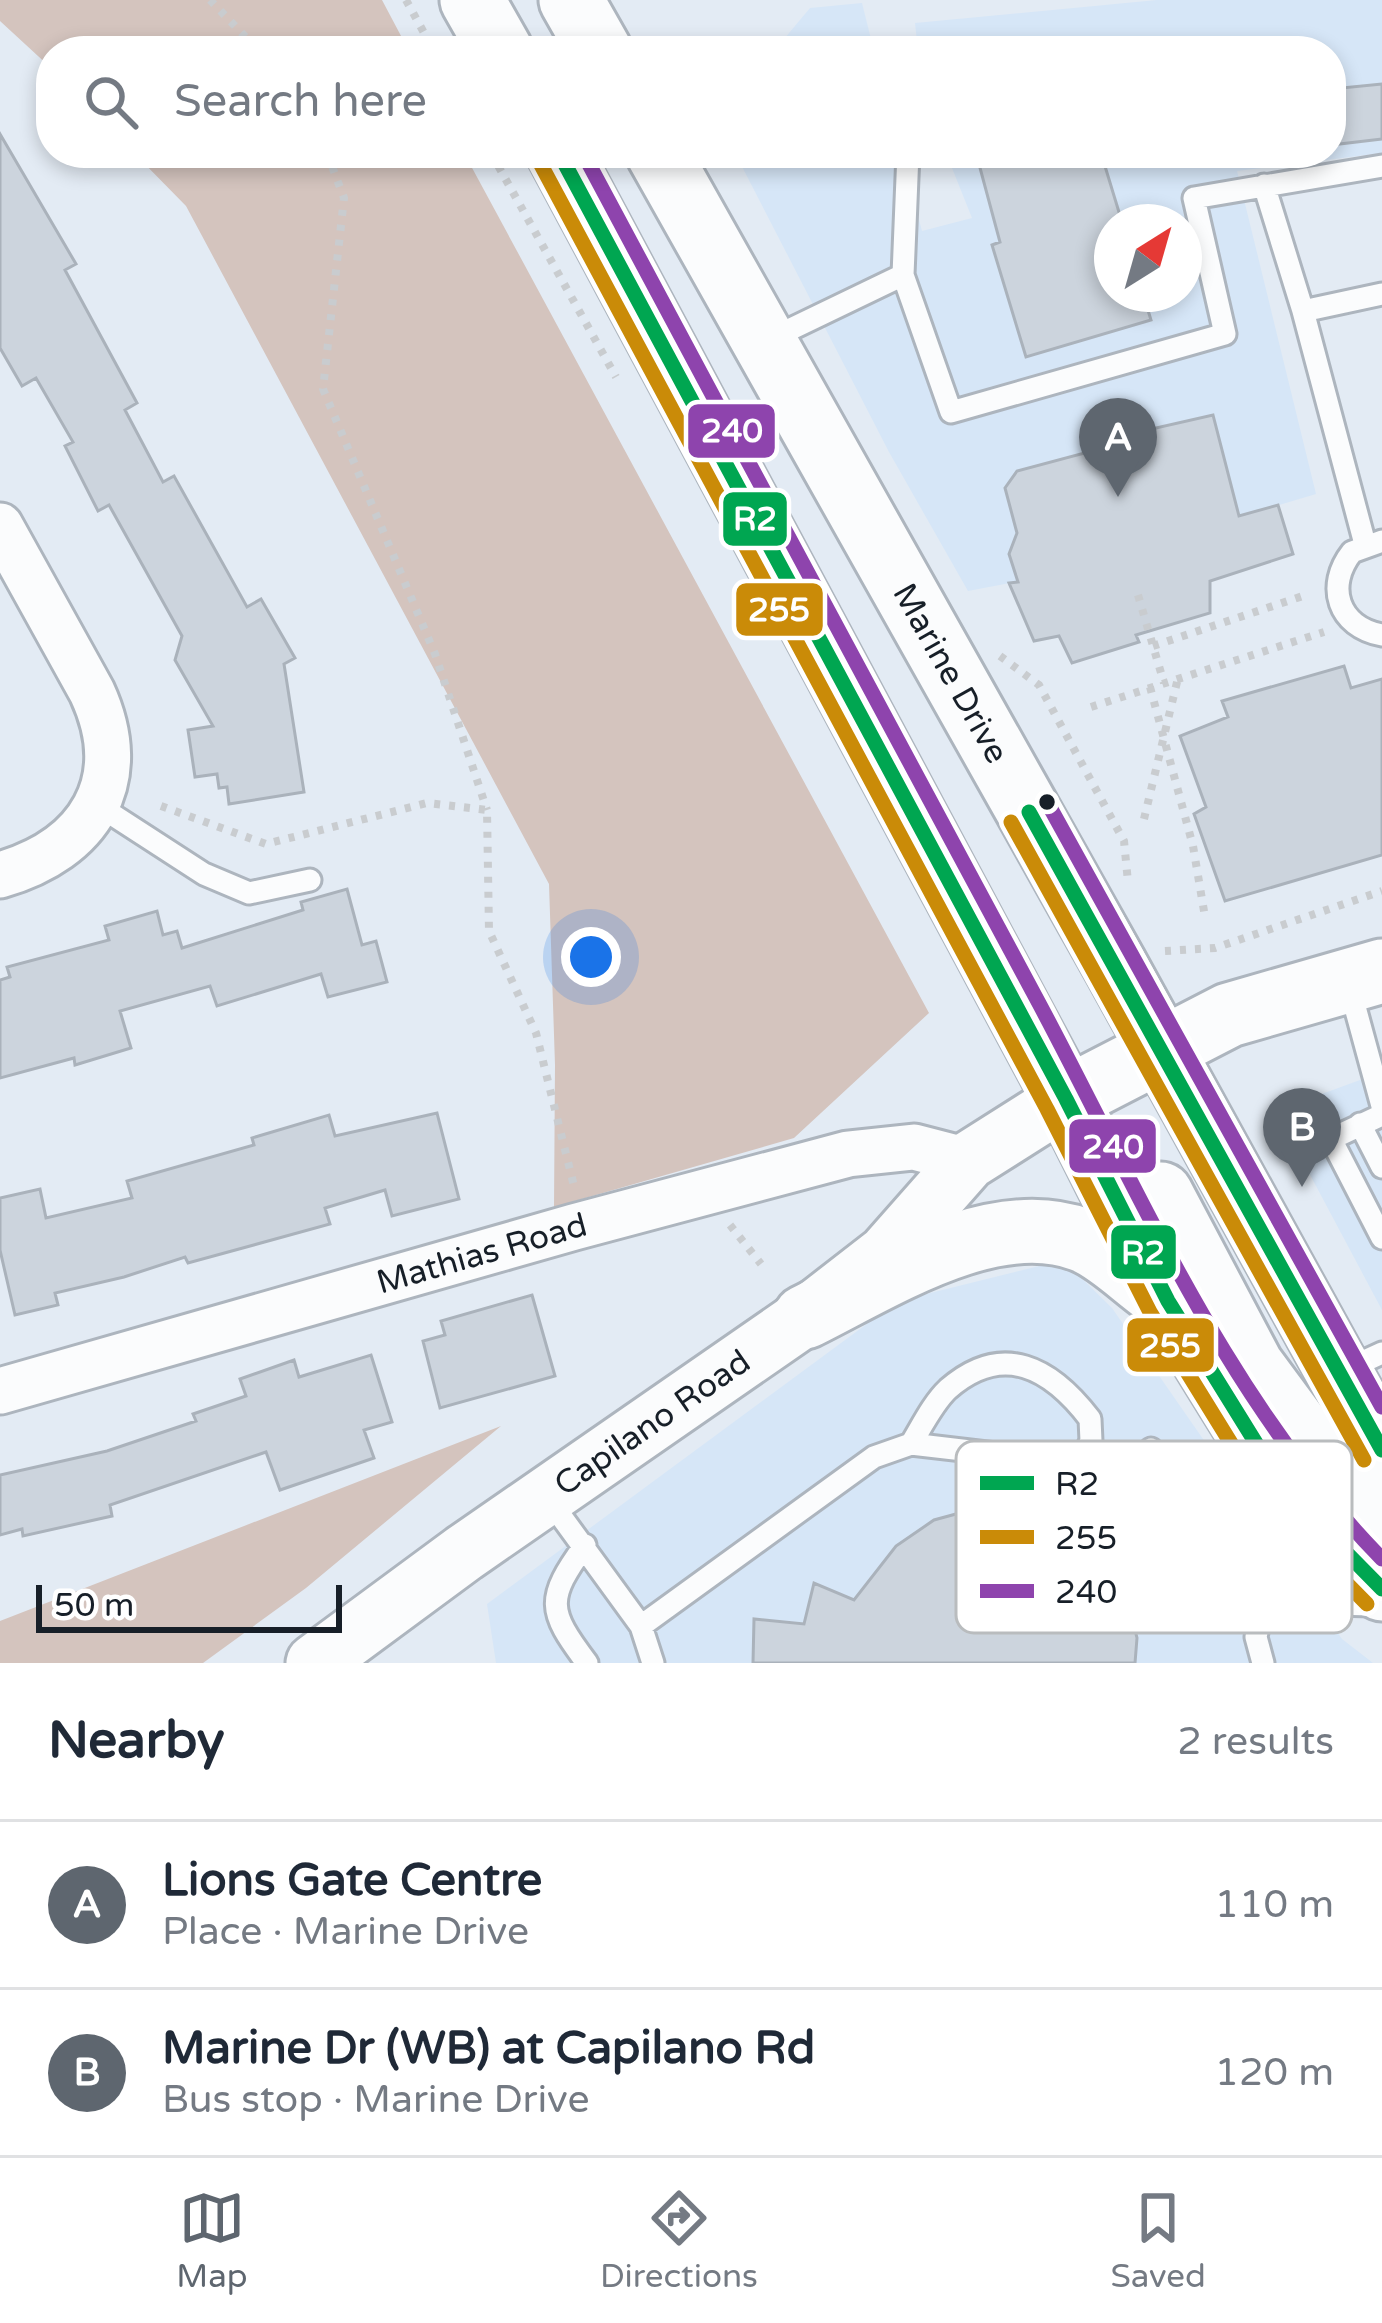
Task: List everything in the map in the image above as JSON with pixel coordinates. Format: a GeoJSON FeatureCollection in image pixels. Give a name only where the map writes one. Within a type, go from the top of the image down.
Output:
{"type":"FeatureCollection","features":[{"type":"Feature","properties":{"kind":"main road"},"geometry":{"type":"LineString","coordinates":[[472,0],[492,36]]}},
{"type":"Feature","properties":{"kind":"main road"},"geometry":{"type":"LineString","coordinates":[[572,0],[592,36]]}},
{"type":"Feature","properties":{"kind":"main road"},"geometry":{"type":"LineString","coordinates":[[567,168],[1066,1099],[1168,1301],[1254,1441]]}},
{"type":"Feature","properties":{"kind":"main road","name":"Marine Drive"},"geometry":{"type":"LineString","coordinates":[[666,168],[1162,1049],[1361,1363],[1382,1450]]}},
{"type":"Feature","properties":{"kind":"main road"},"geometry":{"type":"LineString","coordinates":[[1066,1099],[1229,1015],[1365,976]]}},
{"type":"Feature","properties":{"kind":"main road"},"geometry":{"type":"LineString","coordinates":[[1066,1099],[1101,1111],[1144,1161],[1252,1366],[1308,1441]]}},
{"type":"Feature","properties":{"kind":"main road"},"geometry":{"type":"LineString","coordinates":[[805,1317],[954,1244],[1029,1230],[1083,1240],[1168,1301]]}},
{"type":"Feature","properties":{"kind":"main road"},"geometry":{"type":"LineString","coordinates":[[1352,1494],[1382,1522]]}},
{"type":"Feature","properties":{"kind":"main road"},"geometry":{"type":"LineString","coordinates":[[1352,1559],[1382,1589]]}},
{"type":"Feature","properties":{"kind":"street"},"geometry":{"type":"LineString","coordinates":[[0,526],[103,715],[107,739],[100,795],[65,846],[43,861],[0,875]]}},
{"type":"Feature","properties":{"kind":"street","name":"Capilano Road"},"geometry":{"type":"LineString","coordinates":[[315,1663],[805,1317],[886,1254],[968,1161],[1066,1099]]}},
{"type":"Feature","properties":{"kind":"street","name":"Mathias Road"},"geometry":{"type":"LineString","coordinates":[[0,1391],[848,1154],[914,1148],[968,1161]]}},
{"type":"Feature","properties":{"kind":"lane"},"geometry":{"type":"LineString","coordinates":[[907,168],[903,275],[951,412],[1225,334],[1194,198],[1382,166]]}},
{"type":"Feature","properties":{"kind":"lane"},"geometry":{"type":"LineString","coordinates":[[1264,185],[1374,543],[1342,565],[1337,596],[1352,623],[1382,635]]}},
{"type":"Feature","properties":{"kind":"lane"},"geometry":{"type":"LineString","coordinates":[[764,342],[903,275]]}},
{"type":"Feature","properties":{"kind":"lane"},"geometry":{"type":"LineString","coordinates":[[1303,311],[1382,294]]}},
{"type":"Feature","properties":{"kind":"lane"},"geometry":{"type":"LineString","coordinates":[[100,795],[204,874],[249,893],[310,880]]}},
{"type":"Feature","properties":{"kind":"lane"},"geometry":{"type":"LineString","coordinates":[[1365,976],[1382,1110],[1331,1139],[1382,1238]]}},
{"type":"Feature","properties":{"kind":"lane"},"geometry":{"type":"LineString","coordinates":[[1360,1124],[1382,1167]]}},
{"type":"Feature","properties":{"kind":"lane"},"geometry":{"type":"LineString","coordinates":[[910,1444],[945,1392],[994,1364],[1025,1365],[1051,1378],[1090,1419],[1091,1441]]}},
{"type":"Feature","properties":{"kind":"lane"},"geometry":{"type":"LineString","coordinates":[[641,1626],[874,1457],[910,1444],[956,1449]]}},
{"type":"Feature","properties":{"kind":"lane"},"geometry":{"type":"LineString","coordinates":[[546,1496],[641,1626],[653,1663]]}},
{"type":"Feature","properties":{"kind":"lane"},"geometry":{"type":"LineString","coordinates":[[585,1545],[554,1597],[562,1630],[587,1663]]}},
{"type":"Feature","properties":{"kind":"lane"},"geometry":{"type":"LineString","coordinates":[[1352,1607],[1382,1604]]}},
{"type":"Feature","properties":{"kind":"lane"},"geometry":{"type":"LineString","coordinates":[[1257,1633],[1263,1663]]}},
{"type":"Feature","properties":{"kind":"path"},"geometry":{"type":"LineString","coordinates":[[210,0],[245,36]]}},
{"type":"Feature","properties":{"kind":"path"},"geometry":{"type":"LineString","coordinates":[[406,0],[426,36]]}},
{"type":"Feature","properties":{"kind":"path"},"geometry":{"type":"LineString","coordinates":[[333,168],[344,198],[323,389],[435,654],[487,810],[489,931],[536,1033],[574,1189]]}},
{"type":"Feature","properties":{"kind":"path"},"geometry":{"type":"LineString","coordinates":[[499,168],[625,393]]}},
{"type":"Feature","properties":{"kind":"path"},"geometry":{"type":"LineString","coordinates":[[1153,646],[1310,593]]}},
{"type":"Feature","properties":{"kind":"path"},"geometry":{"type":"LineString","coordinates":[[1138,595],[1164,682]]}},
{"type":"Feature","properties":{"kind":"path"},"geometry":{"type":"LineString","coordinates":[[1091,707],[1326,632]]}},
{"type":"Feature","properties":{"kind":"path"},"geometry":{"type":"LineString","coordinates":[[1144,819],[1178,678]]}},
{"type":"Feature","properties":{"kind":"path"},"geometry":{"type":"LineString","coordinates":[[1150,687],[1192,847],[1205,917]]}},
{"type":"Feature","properties":{"kind":"path"},"geometry":{"type":"LineString","coordinates":[[100,795],[266,844],[427,802],[487,810]]}},
{"type":"Feature","properties":{"kind":"path"},"geometry":{"type":"LineString","coordinates":[[1159,952],[1215,948],[1382,891]]}},
{"type":"Feature","properties":{"kind":"path"},"geometry":{"type":"LineString","coordinates":[[722,1215],[761,1264]]}},
{"type":"Feature","properties":{"kind":"shaded area"},"geometry":{"type":"Polygon","coordinates":[[[0,0],[382,0],[401,36],[36,36],[36,54],[0,21],[0,0]]]}},
{"type":"Feature","properties":{"kind":"shaded area"},"geometry":{"type":"Polygon","coordinates":[[[1157,0],[1382,0],[1382,153],[1346,157],[1346,36],[916,36],[915,23],[1157,0]]]}},
{"type":"Feature","properties":{"kind":"shaded area"},"geometry":{"type":"Polygon","coordinates":[[[862,3],[870,36],[787,36],[810,8],[862,3]]]}},
{"type":"Feature","properties":{"kind":"shaded area"},"geometry":{"type":"Polygon","coordinates":[[[149,168],[472,168],[929,1013],[794,1138],[554,1207],[549,884],[186,206],[149,168]]]}},
{"type":"Feature","properties":{"kind":"shaded area"},"geometry":{"type":"Polygon","coordinates":[[[743,168],[905,168],[922,231],[972,218],[952,168],[1261,168],[1237,171],[1316,494],[1037,578],[968,591],[889,452],[743,168]]]}},
{"type":"Feature","properties":{"kind":"shaded area"},"geometry":{"type":"Polygon","coordinates":[[[1382,1072],[1382,1310],[1291,1139],[1308,1099],[1382,1072]]]}},
{"type":"Feature","properties":{"kind":"shaded area"},"geometry":{"type":"Polygon","coordinates":[[[1063,1260],[1112,1308],[1204,1441],[956,1441],[956,1633],[1338,1633],[1373,1663],[496,1663],[487,1604],[898,1301],[1063,1260]]]}},
{"type":"Feature","properties":{"kind":"shaded area"},"geometry":{"type":"Polygon","coordinates":[[[501,1426],[306,1588],[203,1663],[0,1663],[0,1621],[501,1426]]]}},
{"type":"Feature","properties":{"kind":"building"},"geometry":{"type":"Polygon","coordinates":[[[1382,84],[1382,139],[1346,143],[1346,88],[1382,84]]]}},
{"type":"Feature","properties":{"kind":"building"},"geometry":{"type":"Polygon","coordinates":[[[0,134],[76,264],[65,270],[137,403],[125,410],[163,482],[174,476],[247,607],[261,599],[295,658],[284,664],[304,792],[229,804],[227,787],[219,788],[217,774],[195,777],[188,730],[213,726],[175,660],[182,636],[109,505],[98,511],[65,446],[73,442],[36,378],[22,386],[0,348],[0,134]]]}},
{"type":"Feature","properties":{"kind":"building"},"geometry":{"type":"Polygon","coordinates":[[[980,168],[1106,168],[1117,204],[1094,204],[1094,312],[1149,312],[1151,320],[1026,357],[992,245],[1000,242],[980,168]]]}},
{"type":"Feature","properties":{"kind":"building"},"geometry":{"type":"Polygon","coordinates":[[[1213,415],[1239,516],[1278,505],[1293,554],[1210,581],[1210,613],[1136,635],[1139,642],[1072,663],[1059,636],[1034,641],[1009,583],[1018,582],[1009,554],[1017,533],[1005,488],[1017,471],[1096,450],[1094,442],[1213,415]]]}},
{"type":"Feature","properties":{"kind":"building"},"geometry":{"type":"Polygon","coordinates":[[[1344,666],[1351,688],[1382,679],[1382,855],[1225,901],[1194,814],[1206,807],[1180,736],[1228,717],[1222,701],[1344,666]]]}},
{"type":"Feature","properties":{"kind":"building"},"geometry":{"type":"Polygon","coordinates":[[[347,889],[362,945],[376,941],[387,982],[328,997],[321,974],[217,1006],[210,986],[120,1011],[131,1048],[75,1065],[74,1058],[0,1078],[0,980],[10,977],[7,967],[109,940],[105,926],[157,911],[163,935],[177,931],[182,948],[303,910],[301,902],[347,889]]]}},
{"type":"Feature","properties":{"kind":"building"},"geometry":{"type":"Polygon","coordinates":[[[437,1113],[459,1199],[392,1216],[385,1190],[325,1208],[330,1224],[55,1293],[58,1305],[15,1315],[0,1250],[0,1198],[40,1189],[46,1218],[132,1198],[127,1181],[254,1145],[252,1138],[329,1115],[335,1136],[437,1113]]]}},
{"type":"Feature","properties":{"kind":"building"},"geometry":{"type":"Polygon","coordinates":[[[532,1295],[555,1376],[440,1408],[423,1341],[445,1335],[441,1321],[532,1295]]]}},
{"type":"Feature","properties":{"kind":"building"},"geometry":{"type":"Polygon","coordinates":[[[371,1355],[392,1422],[364,1430],[374,1458],[280,1490],[266,1452],[110,1505],[112,1516],[23,1536],[22,1529],[0,1535],[0,1475],[107,1451],[196,1421],[193,1414],[246,1396],[240,1379],[294,1360],[299,1377],[371,1355]]]}},
{"type":"Feature","properties":{"kind":"building"},"geometry":{"type":"Polygon","coordinates":[[[956,1514],[956,1633],[1136,1633],[1135,1663],[753,1663],[754,1619],[804,1624],[814,1583],[854,1600],[896,1546],[934,1520],[956,1514]]]}},
{"type":"Feature","properties":{"kind":"transit line","name":"255"},"geometry":{"type":"LineString","coordinates":[[543,168],[1047,1109],[1150,1312],[1230,1441]]}},
{"type":"Feature","properties":{"kind":"transit line","name":"R2"},"geometry":{"type":"LineString","coordinates":[[567,168],[1066,1099],[1168,1301],[1255,1441]]}},
{"type":"Feature","properties":{"kind":"transit line","name":"240"},"geometry":{"type":"LineString","coordinates":[[591,168],[1153,1225],[1233,1366],[1283,1441]]}},
{"type":"Feature","properties":{"kind":"transit line","name":"240"},"geometry":{"type":"LineString","coordinates":[[1047,802],[1382,1407]]}},
{"type":"Feature","properties":{"kind":"transit line","name":"R2"},"geometry":{"type":"LineString","coordinates":[[1029,812],[1382,1450]]}},
{"type":"Feature","properties":{"kind":"transit line","name":"255"},"geometry":{"type":"LineString","coordinates":[[1011,822],[1364,1460]]}},
{"type":"Feature","properties":{"kind":"transit line","name":"240"},"geometry":{"type":"LineString","coordinates":[[1352,1526],[1382,1559]]}},
{"type":"Feature","properties":{"kind":"transit line","name":"R2"},"geometry":{"type":"LineString","coordinates":[[1352,1559],[1382,1589]]}},
{"type":"Feature","properties":{"kind":"transit line","name":"255"},"geometry":{"type":"LineString","coordinates":[[1352,1589],[1367,1604]]}},
{"type":"Feature","properties":{"kind":"place","name":"Lions Gate Centre"},"geometry":{"type":"Point","coordinates":[1118,497]}},
{"type":"Feature","properties":{"kind":"place","name":"Marine Dr (WB) at Capilano Rd"},"geometry":{"type":"Point","coordinates":[1302,1187]}}]}
